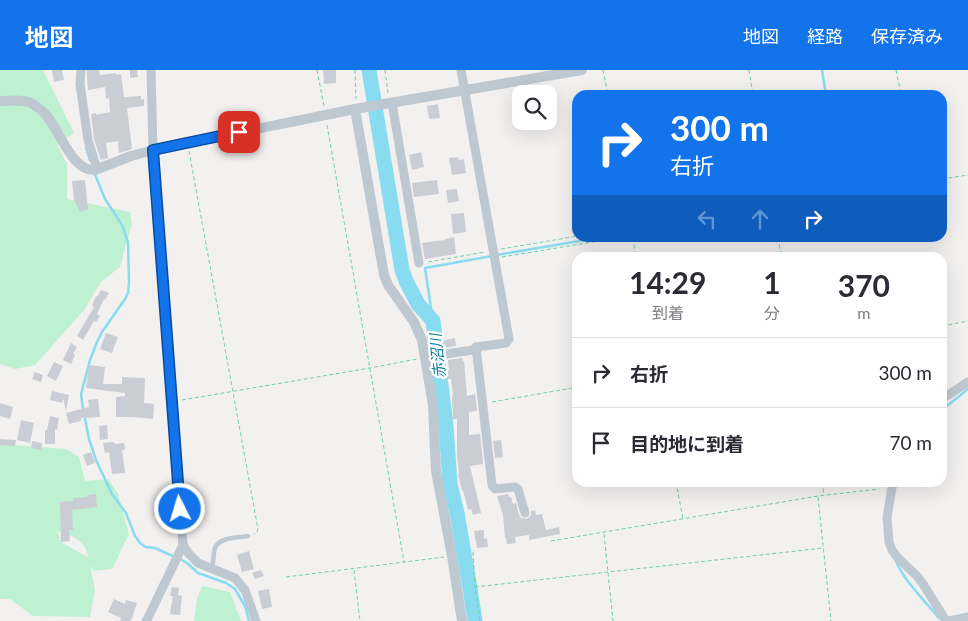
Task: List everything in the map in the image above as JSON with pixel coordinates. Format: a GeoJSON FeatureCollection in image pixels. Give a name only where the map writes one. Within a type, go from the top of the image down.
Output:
{"type":"FeatureCollection","features":[{"type":"Feature","properties":{"kind":"street"},"geometry":{"type":"LineString","coordinates":[[81,70],[80,84],[94,170]]}},
{"type":"Feature","properties":{"kind":"street"},"geometry":{"type":"LineString","coordinates":[[151,70],[153,150],[183,545],[198,563],[235,578],[241,584],[256,621]]}},
{"type":"Feature","properties":{"kind":"street"},"geometry":{"type":"LineString","coordinates":[[433,356],[473,350],[476,347],[506,343],[509,340],[461,70]]}},
{"type":"Feature","properties":{"kind":"street"},"geometry":{"type":"LineString","coordinates":[[0,101],[29,102],[38,108],[47,115],[72,157],[82,167],[94,170],[130,156],[187,142],[358,108],[582,70]]}},
{"type":"Feature","properties":{"kind":"street"},"geometry":{"type":"LineString","coordinates":[[389,103],[420,263]]}},
{"type":"Feature","properties":{"kind":"street"},"geometry":{"type":"LineString","coordinates":[[358,108],[384,275],[388,285],[414,322],[433,356],[436,471],[462,621]]}},
{"type":"Feature","properties":{"kind":"street"},"geometry":{"type":"LineString","coordinates":[[476,347],[492,485],[494,488],[515,487],[518,489],[525,513]]}},
{"type":"Feature","properties":{"kind":"street"},"geometry":{"type":"LineString","coordinates":[[947,395],[968,382]]}},
{"type":"Feature","properties":{"kind":"street"},"geometry":{"type":"LineString","coordinates":[[892,487],[887,517],[889,542],[892,550],[917,576],[947,621],[968,616]]}},
{"type":"Feature","properties":{"kind":"street"},"geometry":{"type":"LineString","coordinates":[[146,621],[183,545]]}},
{"type":"Feature","properties":{"kind":"lane"},"geometry":{"type":"LineString","coordinates":[[212,568],[214,551],[219,542],[248,536]]}},
{"type":"Feature","properties":{"kind":"path"},"geometry":{"type":"LineString","coordinates":[[317,70],[404,562]]}},
{"type":"Feature","properties":{"kind":"path"},"geometry":{"type":"LineString","coordinates":[[355,70],[356,102],[358,108]]}},
{"type":"Feature","properties":{"kind":"path"},"geometry":{"type":"LineString","coordinates":[[385,70],[389,103]]}},
{"type":"Feature","properties":{"kind":"path"},"geometry":{"type":"LineString","coordinates":[[603,70],[607,90]]}},
{"type":"Feature","properties":{"kind":"path"},"geometry":{"type":"LineString","coordinates":[[749,70],[752,90]]}},
{"type":"Feature","properties":{"kind":"path"},"geometry":{"type":"LineString","coordinates":[[896,70],[900,90]]}},
{"type":"Feature","properties":{"kind":"path"},"geometry":{"type":"LineString","coordinates":[[187,142],[258,529],[257,532],[248,536]]}},
{"type":"Feature","properties":{"kind":"path"},"geometry":{"type":"LineString","coordinates":[[947,178],[968,175]]}},
{"type":"Feature","properties":{"kind":"path"},"geometry":{"type":"LineString","coordinates":[[495,256],[590,242]]}},
{"type":"Feature","properties":{"kind":"path"},"geometry":{"type":"LineString","coordinates":[[947,325],[968,322]]}},
{"type":"Feature","properties":{"kind":"path"},"geometry":{"type":"LineString","coordinates":[[171,401],[433,356]]}},
{"type":"Feature","properties":{"kind":"path"},"geometry":{"type":"LineString","coordinates":[[483,404],[572,388]]}},
{"type":"Feature","properties":{"kind":"path"},"geometry":{"type":"LineString","coordinates":[[677,487],[683,520]]}},
{"type":"Feature","properties":{"kind":"path"},"geometry":{"type":"LineString","coordinates":[[823,487],[824,496]]}},
{"type":"Feature","properties":{"kind":"path"},"geometry":{"type":"LineString","coordinates":[[551,541],[818,496],[879,488]]}},
{"type":"Feature","properties":{"kind":"path"},"geometry":{"type":"LineString","coordinates":[[818,496],[831,621]]}},
{"type":"Feature","properties":{"kind":"path"},"geometry":{"type":"LineString","coordinates":[[604,533],[613,621]]}},
{"type":"Feature","properties":{"kind":"path"},"geometry":{"type":"LineString","coordinates":[[475,587],[823,548]]}},
{"type":"Feature","properties":{"kind":"path"},"geometry":{"type":"LineString","coordinates":[[473,552],[475,587],[480,621]]}},
{"type":"Feature","properties":{"kind":"path"},"geometry":{"type":"LineString","coordinates":[[286,577],[452,556]]}},
{"type":"Feature","properties":{"kind":"path"},"geometry":{"type":"LineString","coordinates":[[354,568],[360,621]]}},
{"type":"Feature","properties":{"kind":"green space"},"geometry":{"type":"Polygon","coordinates":[[[0,70],[43,70],[74,133],[57,145],[67,164],[67,199],[130,212],[132,224],[120,267],[101,282],[84,310],[35,365],[15,369],[0,364],[0,70]]]}},
{"type":"Feature","properties":{"kind":"green space"},"geometry":{"type":"Polygon","coordinates":[[[0,444],[66,449],[79,457],[85,481],[108,479],[118,494],[129,534],[112,569],[93,571],[90,564],[95,590],[90,617],[33,616],[10,599],[0,599],[0,444]],[[57,531],[61,542],[89,558],[78,540],[57,531]]]}},
{"type":"Feature","properties":{"kind":"green space"},"geometry":{"type":"Polygon","coordinates":[[[202,586],[230,592],[241,621],[194,621],[197,599],[202,586]]]}},
{"type":"Feature","properties":{"kind":"building"},"geometry":{"type":"Polygon","coordinates":[[[52,70],[62,70],[64,80],[54,82],[52,70]]]}},
{"type":"Feature","properties":{"kind":"building"},"geometry":{"type":"Polygon","coordinates":[[[87,70],[99,70],[100,75],[121,74],[124,97],[141,96],[141,100],[144,99],[144,106],[127,108],[132,149],[119,153],[118,141],[106,143],[108,158],[101,160],[94,139],[91,114],[96,113],[96,115],[110,112],[109,98],[106,99],[105,87],[88,90],[87,70]]]}},
{"type":"Feature","properties":{"kind":"building"},"geometry":{"type":"Polygon","coordinates":[[[130,70],[137,70],[138,77],[130,78],[130,70]]]}},
{"type":"Feature","properties":{"kind":"building"},"geometry":{"type":"Polygon","coordinates":[[[323,70],[336,70],[336,83],[324,84],[323,70]]]}},
{"type":"Feature","properties":{"kind":"building"},"geometry":{"type":"Polygon","coordinates":[[[438,104],[440,118],[429,119],[427,106],[438,104]]]}},
{"type":"Feature","properties":{"kind":"building"},"geometry":{"type":"Polygon","coordinates":[[[421,152],[424,167],[412,170],[409,155],[421,152]]]}},
{"type":"Feature","properties":{"kind":"building"},"geometry":{"type":"Polygon","coordinates":[[[458,157],[459,160],[464,159],[466,173],[452,175],[449,158],[458,157]]]}},
{"type":"Feature","properties":{"kind":"building"},"geometry":{"type":"Polygon","coordinates":[[[85,180],[88,209],[80,212],[74,200],[72,181],[85,180]]]}},
{"type":"Feature","properties":{"kind":"building"},"geometry":{"type":"Polygon","coordinates":[[[437,180],[439,194],[414,197],[412,183],[437,180]]]}},
{"type":"Feature","properties":{"kind":"building"},"geometry":{"type":"Polygon","coordinates":[[[457,189],[459,201],[448,203],[446,190],[457,189]]]}},
{"type":"Feature","properties":{"kind":"building"},"geometry":{"type":"Polygon","coordinates":[[[464,213],[466,232],[453,234],[451,214],[464,213]]]}},
{"type":"Feature","properties":{"kind":"building"},"geometry":{"type":"Polygon","coordinates":[[[454,237],[456,254],[425,259],[422,243],[454,237]]]}},
{"type":"Feature","properties":{"kind":"building"},"geometry":{"type":"Polygon","coordinates":[[[101,290],[109,293],[97,314],[100,316],[96,322],[94,321],[83,340],[77,336],[94,307],[92,306],[96,296],[101,290]]]}},
{"type":"Feature","properties":{"kind":"building"},"geometry":{"type":"Polygon","coordinates":[[[106,333],[118,337],[112,353],[100,349],[106,333]]]}},
{"type":"Feature","properties":{"kind":"building"},"geometry":{"type":"Polygon","coordinates":[[[455,338],[456,346],[442,348],[441,341],[455,338]]]}},
{"type":"Feature","properties":{"kind":"building"},"geometry":{"type":"Polygon","coordinates":[[[71,343],[77,347],[71,364],[63,360],[71,343]]]}},
{"type":"Feature","properties":{"kind":"building"},"geometry":{"type":"Polygon","coordinates":[[[462,358],[464,361],[467,396],[475,394],[477,411],[469,412],[469,435],[480,434],[483,460],[483,464],[470,466],[481,513],[473,515],[471,509],[468,510],[458,475],[457,419],[453,419],[451,379],[446,379],[445,371],[449,371],[448,360],[462,358]]]}},
{"type":"Feature","properties":{"kind":"building"},"geometry":{"type":"Polygon","coordinates":[[[54,362],[63,366],[56,381],[47,376],[54,362]]]}},
{"type":"Feature","properties":{"kind":"building"},"geometry":{"type":"Polygon","coordinates":[[[89,365],[105,367],[103,384],[122,384],[122,377],[145,378],[144,403],[154,404],[153,419],[116,417],[116,397],[125,396],[125,393],[86,388],[89,365]]]}},
{"type":"Feature","properties":{"kind":"building"},"geometry":{"type":"Polygon","coordinates":[[[35,372],[43,375],[41,382],[32,379],[35,372]]]}},
{"type":"Feature","properties":{"kind":"building"},"geometry":{"type":"Polygon","coordinates":[[[52,391],[69,395],[66,411],[63,398],[62,403],[50,400],[52,391]]]}},
{"type":"Feature","properties":{"kind":"building"},"geometry":{"type":"Polygon","coordinates":[[[98,399],[100,417],[81,418],[81,421],[69,424],[66,413],[89,407],[88,400],[98,399]]]}},
{"type":"Feature","properties":{"kind":"building"},"geometry":{"type":"Polygon","coordinates":[[[0,403],[13,407],[10,419],[0,416],[0,403]]]}},
{"type":"Feature","properties":{"kind":"building"},"geometry":{"type":"Polygon","coordinates":[[[50,416],[59,418],[57,430],[55,429],[55,444],[45,444],[45,430],[47,430],[50,416]]]}},
{"type":"Feature","properties":{"kind":"building"},"geometry":{"type":"Polygon","coordinates":[[[21,420],[34,423],[30,443],[17,440],[21,420]]]}},
{"type":"Feature","properties":{"kind":"building"},"geometry":{"type":"Polygon","coordinates":[[[107,425],[108,439],[100,440],[99,426],[107,425]]]}},
{"type":"Feature","properties":{"kind":"building"},"geometry":{"type":"Polygon","coordinates":[[[0,439],[16,440],[15,446],[0,445],[0,439]]]}},
{"type":"Feature","properties":{"kind":"building"},"geometry":{"type":"Polygon","coordinates":[[[501,440],[503,457],[495,458],[493,441],[501,440]]]}},
{"type":"Feature","properties":{"kind":"building"},"geometry":{"type":"Polygon","coordinates":[[[32,441],[42,443],[41,450],[31,448],[32,441]]]}},
{"type":"Feature","properties":{"kind":"building"},"geometry":{"type":"Polygon","coordinates":[[[114,442],[115,444],[124,443],[125,450],[122,450],[125,473],[112,474],[109,452],[105,453],[103,443],[114,442]]]}},
{"type":"Feature","properties":{"kind":"building"},"geometry":{"type":"Polygon","coordinates":[[[91,452],[95,463],[87,466],[83,455],[91,452]]]}},
{"type":"Feature","properties":{"kind":"building"},"geometry":{"type":"Polygon","coordinates":[[[96,494],[97,507],[72,510],[73,530],[69,530],[70,541],[61,542],[60,502],[74,501],[73,498],[96,494]]]}},
{"type":"Feature","properties":{"kind":"building"},"geometry":{"type":"Polygon","coordinates":[[[508,494],[513,504],[516,503],[521,518],[527,519],[531,515],[531,511],[535,510],[536,515],[542,514],[546,530],[559,527],[560,534],[529,540],[529,535],[515,537],[516,543],[507,544],[503,515],[497,496],[508,494]]]}},
{"type":"Feature","properties":{"kind":"building"},"geometry":{"type":"Polygon","coordinates":[[[174,506],[174,513],[162,513],[162,507],[174,506]]]}},
{"type":"Feature","properties":{"kind":"building"},"geometry":{"type":"Polygon","coordinates":[[[484,530],[484,539],[487,538],[488,547],[477,548],[474,531],[484,530]]]}},
{"type":"Feature","properties":{"kind":"building"},"geometry":{"type":"Polygon","coordinates":[[[249,551],[254,569],[242,572],[237,555],[249,551]]]}},
{"type":"Feature","properties":{"kind":"building"},"geometry":{"type":"Polygon","coordinates":[[[261,570],[264,576],[255,579],[252,573],[261,570]]]}},
{"type":"Feature","properties":{"kind":"building"},"geometry":{"type":"Polygon","coordinates":[[[172,587],[179,588],[178,595],[182,596],[180,615],[170,614],[173,596],[170,596],[172,587]]]}},
{"type":"Feature","properties":{"kind":"building"},"geometry":{"type":"Polygon","coordinates":[[[269,589],[272,607],[262,609],[258,591],[269,589]]]}},
{"type":"Feature","properties":{"kind":"building"},"geometry":{"type":"Polygon","coordinates":[[[114,599],[125,604],[126,600],[137,603],[131,621],[120,621],[121,618],[108,612],[114,599]]]}},
{"type":"Feature","properties":{"kind":"waterway","name":"赤沼川"},"geometry":{"type":"LineString","coordinates":[[369,70],[402,270],[418,304],[433,321],[446,426],[450,484],[457,513],[475,621]]}},
{"type":"Feature","properties":{"kind":"waterway"},"geometry":{"type":"LineString","coordinates":[[822,70],[825,90]]}},
{"type":"Feature","properties":{"kind":"waterway"},"geometry":{"type":"LineString","coordinates":[[86,148],[90,160]]}},
{"type":"Feature","properties":{"kind":"waterway"},"geometry":{"type":"LineString","coordinates":[[94,172],[105,199],[122,225],[128,242],[129,282],[128,293],[125,299],[97,342],[81,394],[89,439],[96,460],[112,494],[126,513],[135,536],[146,547],[155,548],[175,557]]}},
{"type":"Feature","properties":{"kind":"waterway"},"geometry":{"type":"LineString","coordinates":[[497,255],[573,242]]}},
{"type":"Feature","properties":{"kind":"waterway"},"geometry":{"type":"LineString","coordinates":[[433,321],[425,268],[492,256]]}},
{"type":"Feature","properties":{"kind":"waterway"},"geometry":{"type":"LineString","coordinates":[[947,406],[968,389]]}},
{"type":"Feature","properties":{"kind":"waterway"},"geometry":{"type":"LineString","coordinates":[[180,559],[198,573],[226,583],[235,589],[245,606],[249,621]]}},
{"type":"Feature","properties":{"kind":"waterway"},"geometry":{"type":"LineString","coordinates":[[896,561],[909,583],[939,618]]}},
{"type":"Feature","properties":{"kind":"route"},"geometry":{"type":"LineString","coordinates":[[180,509],[153,150],[239,132]]}}]}
